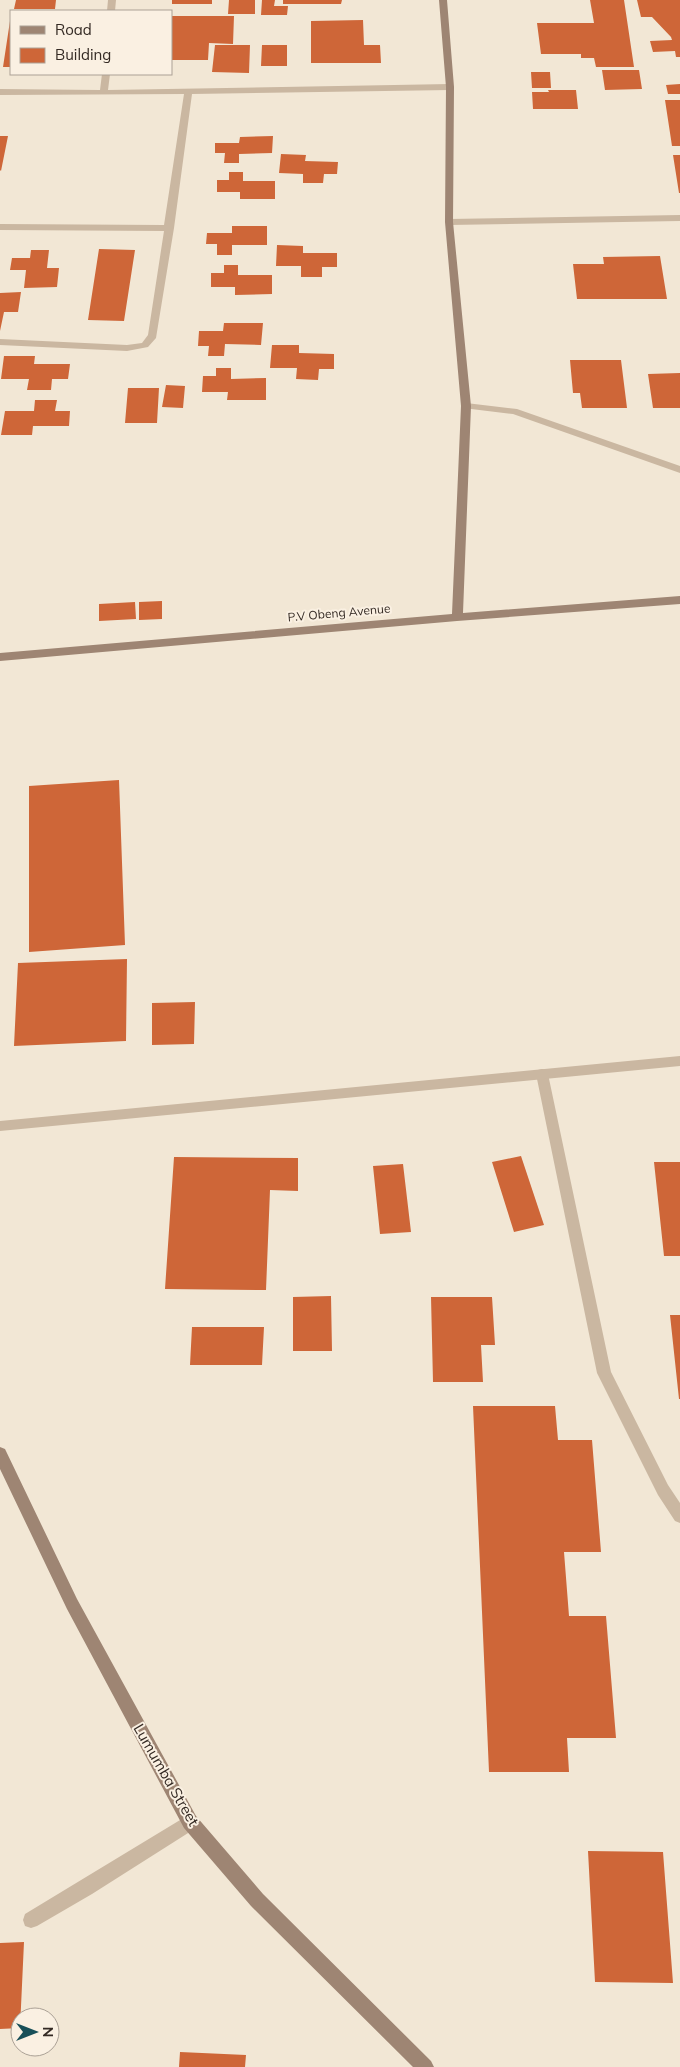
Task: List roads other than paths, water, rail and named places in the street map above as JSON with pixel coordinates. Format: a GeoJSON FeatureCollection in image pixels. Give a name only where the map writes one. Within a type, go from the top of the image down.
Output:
{"type":"FeatureCollection","features":[{"type":"Feature","properties":{"kind":"street"},"geometry":{"type":"LineString","coordinates":[[443,0],[450,87],[449,222],[466,406],[457,617]]}},
{"type":"Feature","properties":{"kind":"street"},"geometry":{"type":"LineString","coordinates":[[104,92],[106,75]]}},
{"type":"Feature","properties":{"kind":"street"},"geometry":{"type":"LineString","coordinates":[[0,92],[188,92],[450,87]]}},
{"type":"Feature","properties":{"kind":"street"},"geometry":{"type":"LineString","coordinates":[[0,342],[127,348],[145,345],[153,336],[188,92]]}},
{"type":"Feature","properties":{"kind":"street"},"geometry":{"type":"LineString","coordinates":[[449,222],[680,218]]}},
{"type":"Feature","properties":{"kind":"street"},"geometry":{"type":"LineString","coordinates":[[0,227],[170,228]]}},
{"type":"Feature","properties":{"kind":"street"},"geometry":{"type":"LineString","coordinates":[[466,406],[514,411],[680,470]]}},
{"type":"Feature","properties":{"kind":"street","name":"P.V Obeng Avenue"},"geometry":{"type":"LineString","coordinates":[[0,657],[457,617],[680,600]]}},
{"type":"Feature","properties":{"kind":"street"},"geometry":{"type":"LineString","coordinates":[[0,1126],[680,1061]]}},
{"type":"Feature","properties":{"kind":"street"},"geometry":{"type":"LineString","coordinates":[[542,1074],[604,1373],[664,1490],[680,1516]]}},
{"type":"Feature","properties":{"kind":"street","name":"Lumumba Street"},"geometry":{"type":"LineString","coordinates":[[0,1454],[72,1604],[190,1822],[257,1900],[425,2067]]}},
{"type":"Feature","properties":{"kind":"street"},"geometry":{"type":"LineString","coordinates":[[31,1920],[86,1888],[190,1822]]}}]}
